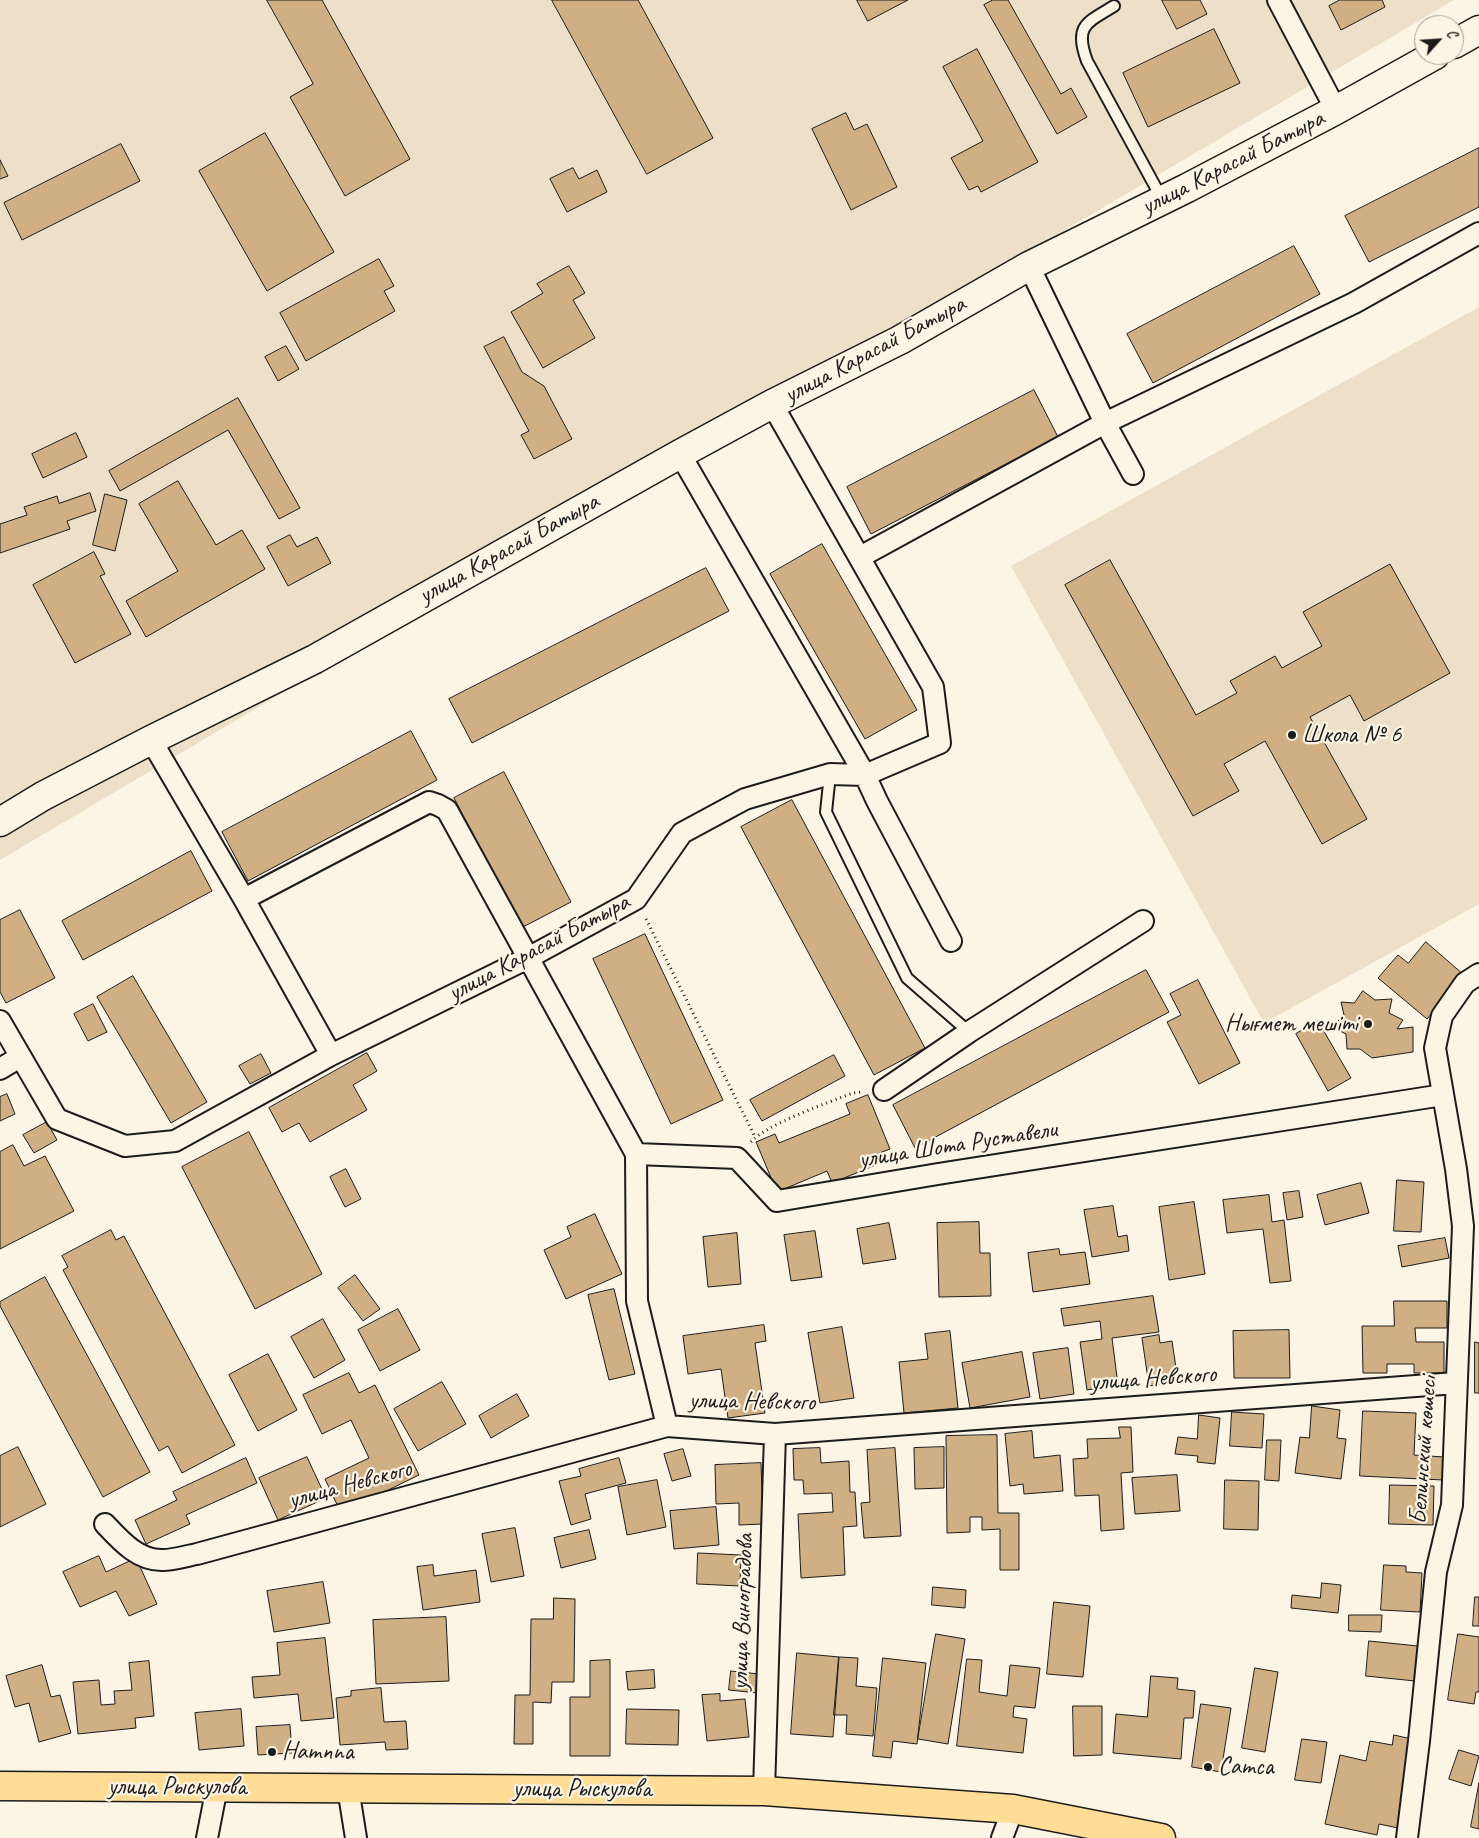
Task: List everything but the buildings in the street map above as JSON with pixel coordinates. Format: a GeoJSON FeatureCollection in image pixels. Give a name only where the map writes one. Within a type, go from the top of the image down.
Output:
{"type":"FeatureCollection","features":[{"type":"Feature","properties":{"kind":"main road"},"geometry":{"type":"LineString","coordinates":[[1464,38],[1479,30]]}},
{"type":"Feature","properties":{"kind":"main road","name":"улица Карасай Батыра"},"geometry":{"type":"LineString","coordinates":[[0,822],[43,796],[314,659],[680,454],[772,404],[900,340],[1029,266],[1336,110],[1417,65]]}},
{"type":"Feature","properties":{"kind":"main road","name":"улица Рыскулова"},"geometry":{"type":"LineString","coordinates":[[0,1786],[764,1791],[1013,1808],[1161,1838]]}},
{"type":"Feature","properties":{"kind":"street"},"geometry":{"type":"LineString","coordinates":[[1278,0],[1336,110]]}},
{"type":"Feature","properties":{"kind":"street"},"geometry":{"type":"LineString","coordinates":[[860,557],[1105,423],[1354,303],[1479,233]]}},
{"type":"Feature","properties":{"kind":"street"},"geometry":{"type":"LineString","coordinates":[[1029,266],[1105,423],[1133,474]]}},
{"type":"Feature","properties":{"kind":"street","name":"улица Карасай Батыра"},"geometry":{"type":"LineString","coordinates":[[0,1021],[57,1120],[124,1146],[175,1142],[331,1055],[528,958],[636,899],[682,833],[745,799],[830,774],[865,775],[940,744],[933,687],[772,404]]}},
{"type":"Feature","properties":{"kind":"street"},"geometry":{"type":"LineString","coordinates":[[680,454],[865,775],[951,941]]}},
{"type":"Feature","properties":{"kind":"street"},"geometry":{"type":"LineString","coordinates":[[151,740],[244,898],[331,1055]]}},
{"type":"Feature","properties":{"kind":"street"},"geometry":{"type":"LineString","coordinates":[[244,898],[428,802],[447,810],[636,1154],[637,1302],[667,1426]]}},
{"type":"Feature","properties":{"kind":"street"},"geometry":{"type":"LineString","coordinates":[[884,1090],[969,1032],[1143,921]]}},
{"type":"Feature","properties":{"kind":"street"},"geometry":{"type":"LineString","coordinates":[[1443,1095],[1435,1048],[1442,1016],[1465,983],[1479,974]]}},
{"type":"Feature","properties":{"kind":"street"},"geometry":{"type":"LineString","coordinates":[[0,1069],[20,1057]]}},
{"type":"Feature","properties":{"kind":"street","name":"улица Шота Руставели"},"geometry":{"type":"LineString","coordinates":[[738,1158],[776,1201],[1443,1095]]}},
{"type":"Feature","properties":{"kind":"street","name":"Белинский көшесi"},"geometry":{"type":"LineString","coordinates":[[1407,1838],[1419,1742],[1436,1572],[1452,1506],[1463,1226],[1456,1169],[1443,1095]]}},
{"type":"Feature","properties":{"kind":"street"},"geometry":{"type":"LineString","coordinates":[[636,1154],[738,1158]]}},
{"type":"Feature","properties":{"kind":"street","name":"улица Невского"},"geometry":{"type":"LineString","coordinates":[[104,1524],[128,1547],[147,1558],[162,1560],[197,1554],[667,1426],[775,1434],[1456,1383]]}},
{"type":"Feature","properties":{"kind":"street","name":"улица Виноградова"},"geometry":{"type":"LineString","coordinates":[[764,1791],[775,1434]]}},
{"type":"Feature","properties":{"kind":"street"},"geometry":{"type":"LineString","coordinates":[[207,1838],[217,1787]]}},
{"type":"Feature","properties":{"kind":"street"},"geometry":{"type":"LineString","coordinates":[[348,1788],[356,1838]]}},
{"type":"Feature","properties":{"kind":"street"},"geometry":{"type":"LineString","coordinates":[[1002,1838],[1013,1808]]}},
{"type":"Feature","properties":{"kind":"lane"},"geometry":{"type":"LineString","coordinates":[[1114,6],[1094,18],[1082,30],[1081,45],[1087,61],[1162,200]]}},
{"type":"Feature","properties":{"kind":"lane"},"geometry":{"type":"LineString","coordinates":[[830,774],[826,812],[906,978],[969,1032]]}},
{"type":"Feature","properties":{"kind":"path"},"geometry":{"type":"LineString","coordinates":[[636,899],[755,1137]]}},
{"type":"Feature","properties":{"kind":"path"},"geometry":{"type":"LineString","coordinates":[[738,1158],[755,1137],[780,1123],[852,1093],[884,1090]]}},
{"type":"Feature","properties":{"kind":"shaded area"},"geometry":{"type":"Polygon","coordinates":[[[0,0],[1454,0],[1429,15],[1414,15],[1414,24],[0,860],[0,0]]]}},
{"type":"Feature","properties":{"kind":"shaded area","name":"Школа № 6"},"geometry":{"type":"Polygon","coordinates":[[[1479,307],[1479,904],[1264,1023],[1011,566],[1479,307]]]}},
{"type":"Feature","properties":{"kind":"place","name":"Школа № 6"},"geometry":{"type":"Point","coordinates":[1292,735]}},
{"type":"Feature","properties":{"kind":"place","name":"Нығмет мешіті"},"geometry":{"type":"Point","coordinates":[1368,1024]}},
{"type":"Feature","properties":{"kind":"place","name":"Hamnna"},"geometry":{"type":"Point","coordinates":[272,1752]}},
{"type":"Feature","properties":{"kind":"place","name":"Camca"},"geometry":{"type":"Point","coordinates":[1208,1767]}}]}
